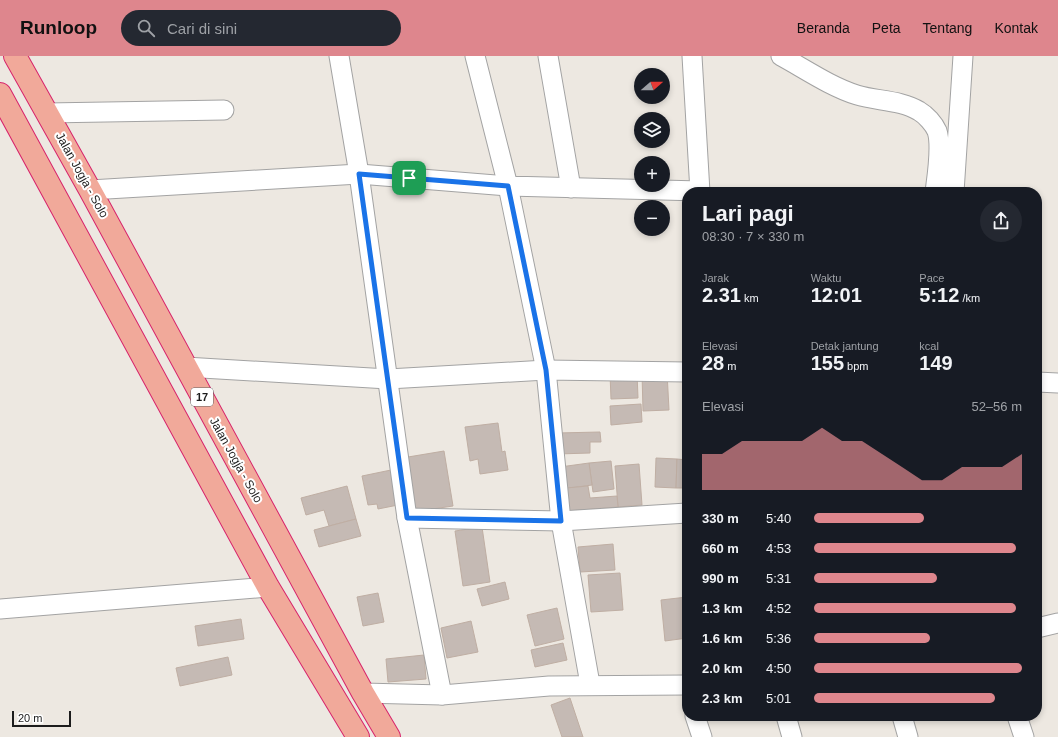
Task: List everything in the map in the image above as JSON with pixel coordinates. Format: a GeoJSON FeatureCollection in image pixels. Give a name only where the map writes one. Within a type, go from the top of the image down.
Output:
{"type":"FeatureCollection","features":[{"type":"Feature","properties":{"kind":"highway","name":"Jalan Jogja - Solo"},"geometry":{"type":"LineString","coordinates":[[15,56],[90,190],[363,693],[389,737]]}},
{"type":"Feature","properties":{"kind":"highway"},"geometry":{"type":"LineString","coordinates":[[0,94],[268,586],[358,737]]}},
{"type":"Feature","properties":{"kind":"street"},"geometry":{"type":"LineString","coordinates":[[339,56],[359,174],[407,518],[442,696]]}},
{"type":"Feature","properties":{"kind":"street"},"geometry":{"type":"LineString","coordinates":[[475,56],[508,186],[546,370],[561,521],[590,684]]}},
{"type":"Feature","properties":{"kind":"street"},"geometry":{"type":"LineString","coordinates":[[548,56],[571,188]]}},
{"type":"Feature","properties":{"kind":"street"},"geometry":{"type":"LineString","coordinates":[[692,56],[700,187]]}},
{"type":"Feature","properties":{"kind":"street"},"geometry":{"type":"LineString","coordinates":[[781,56],[837,87],[856,95],[909,106],[920,111],[930,120],[937,132],[938,149],[935,187]]}},
{"type":"Feature","properties":{"kind":"street"},"geometry":{"type":"LineString","coordinates":[[954,187],[963,56]]}},
{"type":"Feature","properties":{"kind":"street"},"geometry":{"type":"LineString","coordinates":[[47,113],[224,110]]}},
{"type":"Feature","properties":{"kind":"street"},"geometry":{"type":"LineString","coordinates":[[90,190],[359,174],[508,186],[682,191]]}},
{"type":"Feature","properties":{"kind":"street"},"geometry":{"type":"LineString","coordinates":[[185,367],[388,379],[546,370],[682,372]]}},
{"type":"Feature","properties":{"kind":"street"},"geometry":{"type":"LineString","coordinates":[[1042,382],[1058,383]]}},
{"type":"Feature","properties":{"kind":"street"},"geometry":{"type":"LineString","coordinates":[[407,518],[561,521],[682,513]]}},
{"type":"Feature","properties":{"kind":"street"},"geometry":{"type":"LineString","coordinates":[[0,609],[268,586]]}},
{"type":"Feature","properties":{"kind":"street"},"geometry":{"type":"LineString","coordinates":[[1042,627],[1058,623]]}},
{"type":"Feature","properties":{"kind":"street"},"geometry":{"type":"LineString","coordinates":[[363,693],[442,696],[549,686],[590,684],[682,686]]}},
{"type":"Feature","properties":{"kind":"street"},"geometry":{"type":"LineString","coordinates":[[697,721],[702,737]]}},
{"type":"Feature","properties":{"kind":"street"},"geometry":{"type":"LineString","coordinates":[[787,721],[792,737]]}},
{"type":"Feature","properties":{"kind":"street"},"geometry":{"type":"LineString","coordinates":[[903,721],[908,737]]}},
{"type":"Feature","properties":{"kind":"street"},"geometry":{"type":"LineString","coordinates":[[1019,721],[1024,737]]}},
{"type":"Feature","properties":{"kind":"building"},"geometry":{"type":"Polygon","coordinates":[[[667,372],[669,410],[643,411],[642,373],[667,372]]]}},
{"type":"Feature","properties":{"kind":"building"},"geometry":{"type":"Polygon","coordinates":[[[637,373],[638,398],[611,399],[610,374],[637,373]]]}},
{"type":"Feature","properties":{"kind":"building"},"geometry":{"type":"Polygon","coordinates":[[[641,404],[642,422],[611,425],[610,406],[641,404]]]}},
{"type":"Feature","properties":{"kind":"building"},"geometry":{"type":"Polygon","coordinates":[[[498,423],[502,452],[505,451],[508,470],[480,474],[478,459],[470,461],[465,427],[498,423]]]}},
{"type":"Feature","properties":{"kind":"building"},"geometry":{"type":"Polygon","coordinates":[[[600,432],[601,442],[590,442],[590,453],[557,454],[557,433],[600,432]]]}},
{"type":"Feature","properties":{"kind":"building"},"geometry":{"type":"Polygon","coordinates":[[[444,451],[453,506],[412,512],[402,458],[444,451]]]}},
{"type":"Feature","properties":{"kind":"building"},"geometry":{"type":"Polygon","coordinates":[[[656,458],[677,459],[676,488],[655,487],[656,458]]]}},
{"type":"Feature","properties":{"kind":"building"},"geometry":{"type":"Polygon","coordinates":[[[677,459],[682,460],[682,488],[676,488],[677,459]]]}},
{"type":"Feature","properties":{"kind":"building"},"geometry":{"type":"Polygon","coordinates":[[[611,461],[614,489],[593,492],[589,463],[611,461]]]}},
{"type":"Feature","properties":{"kind":"building"},"geometry":{"type":"Polygon","coordinates":[[[589,463],[592,485],[563,489],[560,467],[589,463]]]}},
{"type":"Feature","properties":{"kind":"building"},"geometry":{"type":"Polygon","coordinates":[[[639,464],[642,505],[618,507],[615,466],[639,464]]]}},
{"type":"Feature","properties":{"kind":"building"},"geometry":{"type":"Polygon","coordinates":[[[391,470],[398,505],[378,509],[377,504],[368,505],[362,476],[391,470]]]}},
{"type":"Feature","properties":{"kind":"building"},"geometry":{"type":"Polygon","coordinates":[[[347,486],[356,519],[329,526],[324,510],[306,515],[301,498],[347,486]]]}},
{"type":"Feature","properties":{"kind":"building"},"geometry":{"type":"Polygon","coordinates":[[[588,486],[590,498],[617,496],[618,507],[568,511],[566,488],[588,486]]]}},
{"type":"Feature","properties":{"kind":"building"},"geometry":{"type":"Polygon","coordinates":[[[356,519],[361,536],[319,547],[314,530],[356,519]]]}},
{"type":"Feature","properties":{"kind":"building"},"geometry":{"type":"Polygon","coordinates":[[[482,527],[490,582],[463,586],[455,531],[482,527]]]}},
{"type":"Feature","properties":{"kind":"building"},"geometry":{"type":"Polygon","coordinates":[[[613,544],[615,570],[580,572],[578,547],[613,544]]]}},
{"type":"Feature","properties":{"kind":"building"},"geometry":{"type":"Polygon","coordinates":[[[620,573],[623,610],[591,612],[588,575],[620,573]]]}},
{"type":"Feature","properties":{"kind":"building"},"geometry":{"type":"Polygon","coordinates":[[[505,582],[509,599],[482,606],[477,589],[505,582]]]}},
{"type":"Feature","properties":{"kind":"building"},"geometry":{"type":"Polygon","coordinates":[[[378,593],[384,622],[363,626],[357,597],[378,593]]]}},
{"type":"Feature","properties":{"kind":"building"},"geometry":{"type":"Polygon","coordinates":[[[682,598],[682,639],[665,641],[661,600],[682,598]]]}},
{"type":"Feature","properties":{"kind":"building"},"geometry":{"type":"Polygon","coordinates":[[[557,608],[564,639],[535,646],[527,615],[557,608]]]}},
{"type":"Feature","properties":{"kind":"building"},"geometry":{"type":"Polygon","coordinates":[[[241,619],[244,639],[198,646],[195,626],[241,619]]]}},
{"type":"Feature","properties":{"kind":"building"},"geometry":{"type":"Polygon","coordinates":[[[471,621],[478,652],[447,658],[441,628],[471,621]]]}},
{"type":"Feature","properties":{"kind":"building"},"geometry":{"type":"Polygon","coordinates":[[[563,643],[567,660],[535,667],[531,650],[563,643]]]}},
{"type":"Feature","properties":{"kind":"building"},"geometry":{"type":"Polygon","coordinates":[[[424,655],[426,679],[388,682],[386,659],[424,655]]]}},
{"type":"Feature","properties":{"kind":"building"},"geometry":{"type":"Polygon","coordinates":[[[228,657],[232,675],[180,686],[176,668],[228,657]]]}},
{"type":"Feature","properties":{"kind":"building"},"geometry":{"type":"Polygon","coordinates":[[[570,698],[583,737],[562,737],[551,705],[570,698]]]}},
{"type":"Feature","properties":{"kind":"route"},"geometry":{"type":"LineString","coordinates":[[359,174],[409,178],[508,186],[546,370],[561,521],[407,518],[359,174]]}}]}
